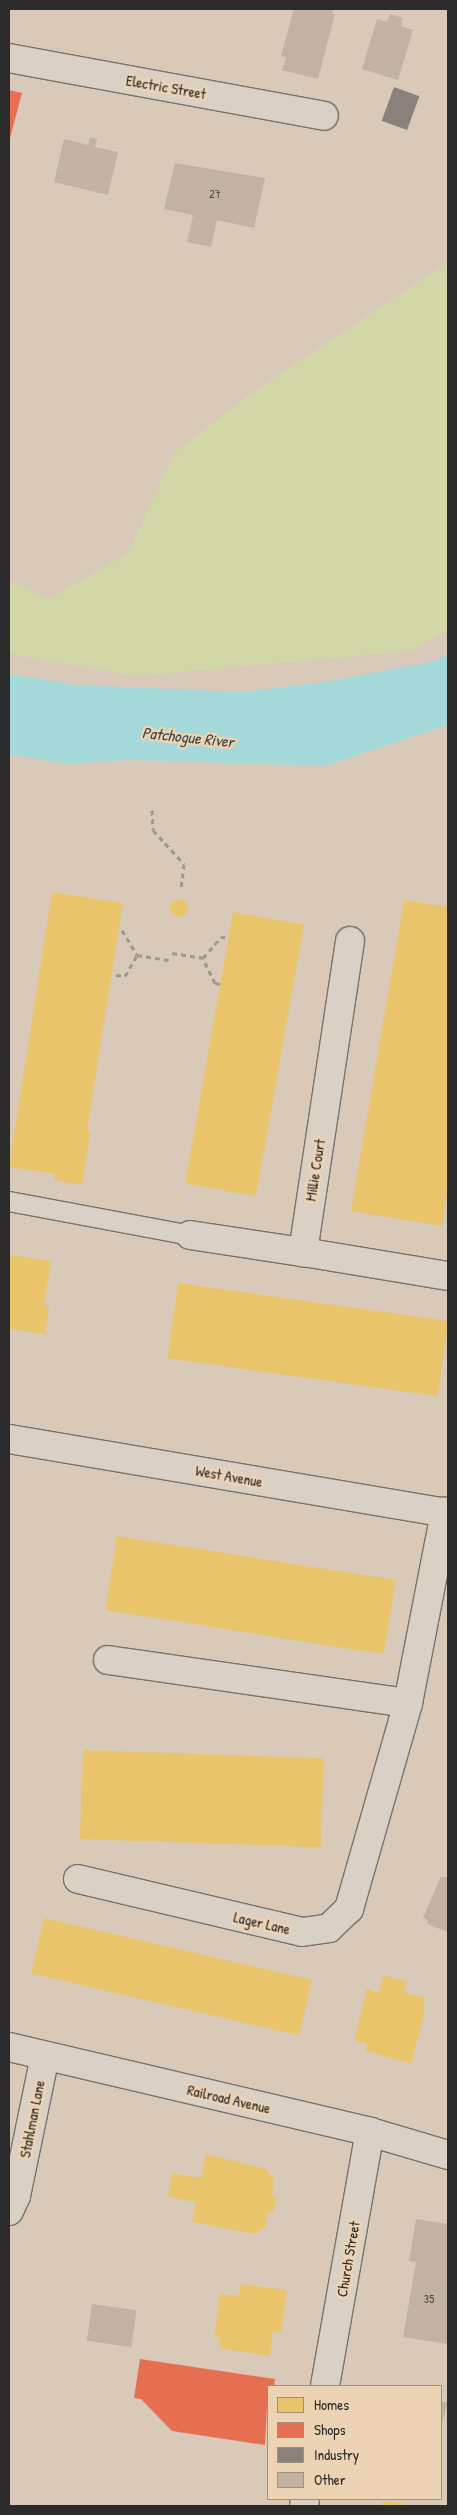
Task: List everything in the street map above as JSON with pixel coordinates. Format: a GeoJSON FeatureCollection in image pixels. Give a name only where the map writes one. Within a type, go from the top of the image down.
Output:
{"type":"FeatureCollection","features":[{"type":"Feature","properties":{"kind":"street","name":"Electric Street"},"geometry":{"type":"LineString","coordinates":[[9,58],[324,116]]}},
{"type":"Feature","properties":{"kind":"street","name":"Millie Court"},"geometry":{"type":"LineString","coordinates":[[303,1252],[350,941]]}},
{"type":"Feature","properties":{"kind":"street"},"geometry":{"type":"LineString","coordinates":[[190,1235],[448,1276]]}},
{"type":"Feature","properties":{"kind":"street","name":"West Avenue"},"geometry":{"type":"LineString","coordinates":[[9,1439],[447,1512]]}},
{"type":"Feature","properties":{"kind":"street","name":"Lager Lane"},"geometry":{"type":"LineString","coordinates":[[78,1878],[302,1932],[329,1928],[349,1908],[408,1703],[447,1512]]}},
{"type":"Feature","properties":{"kind":"street"},"geometry":{"type":"LineString","coordinates":[[108,1660],[408,1703]]}},
{"type":"Feature","properties":{"kind":"street","name":"Railroad Avenue"},"geometry":{"type":"LineString","coordinates":[[9,2047],[370,2132],[448,2155]]}},
{"type":"Feature","properties":{"kind":"street","name":"Stahlman Lane"},"geometry":{"type":"LineString","coordinates":[[9,2211],[16,2196],[45,2056]]}},
{"type":"Feature","properties":{"kind":"street","name":"Church Street"},"geometry":{"type":"LineString","coordinates":[[325,2385],[370,2132]]}},
{"type":"Feature","properties":{"kind":"lane"},"geometry":{"type":"LineString","coordinates":[[9,1201],[190,1235]]}},
{"type":"Feature","properties":{"kind":"path"},"geometry":{"type":"LineString","coordinates":[[152,810],[153,830],[184,864],[181,889]]}},
{"type":"Feature","properties":{"kind":"path"},"geometry":{"type":"LineString","coordinates":[[122,930],[136,955]]}},
{"type":"Feature","properties":{"kind":"path"},"geometry":{"type":"LineString","coordinates":[[203,958],[221,937],[225,937]]}},
{"type":"Feature","properties":{"kind":"path"},"geometry":{"type":"LineString","coordinates":[[172,953],[203,958]]}},
{"type":"Feature","properties":{"kind":"path"},"geometry":{"type":"LineString","coordinates":[[136,955],[170,960]]}},
{"type":"Feature","properties":{"kind":"path"},"geometry":{"type":"LineString","coordinates":[[116,974],[125,976],[136,955]]}},
{"type":"Feature","properties":{"kind":"path"},"geometry":{"type":"LineString","coordinates":[[203,958],[215,983],[220,984]]}},
{"type":"Feature","properties":{"kind":"green space"},"geometry":{"type":"Polygon","coordinates":[[[448,262],[448,630],[409,651],[137,676],[9,654],[9,580],[49,599],[128,553],[175,452],[247,396],[448,262]]]}},
{"type":"Feature","properties":{"kind":"water","name":"Patchogue River"},"geometry":{"type":"Polygon","coordinates":[[[448,653],[448,725],[325,766],[130,760],[66,764],[9,754],[9,674],[75,685],[245,692],[324,682],[436,661],[448,653]]]}},
{"type":"Feature","properties":{"kind":"building: Homes"},"geometry":{"type":"Polygon","coordinates":[[[52,892],[123,903],[87,1130],[91,1131],[82,1185],[54,1180],[55,1174],[9,1167],[52,892]]]}},
{"type":"Feature","properties":{"kind":"building: Homes"},"geometry":{"type":"Polygon","coordinates":[[[179,899],[185,902],[188,908],[185,914],[179,917],[173,914],[170,908],[173,902],[179,899]]]}},
{"type":"Feature","properties":{"kind":"building: Homes"},"geometry":{"type":"Polygon","coordinates":[[[404,900],[448,907],[448,1187],[442,1226],[351,1211],[404,900]]]}},
{"type":"Feature","properties":{"kind":"building: Homes"},"geometry":{"type":"Polygon","coordinates":[[[233,912],[304,925],[256,1196],[185,1184],[233,912]]]}},
{"type":"Feature","properties":{"kind":"building: Homes"},"geometry":{"type":"Polygon","coordinates":[[[9,1255],[51,1261],[44,1305],[49,1305],[45,1334],[9,1329],[9,1255]]]}},
{"type":"Feature","properties":{"kind":"building: Homes"},"geometry":{"type":"Polygon","coordinates":[[[178,1283],[448,1321],[438,1396],[167,1358],[178,1283]]]}},
{"type":"Feature","properties":{"kind":"building: Homes"},"geometry":{"type":"Polygon","coordinates":[[[117,1536],[396,1580],[384,1654],[105,1610],[117,1536]]]}},
{"type":"Feature","properties":{"kind":"building: Homes"},"geometry":{"type":"Polygon","coordinates":[[[83,1750],[324,1758],[321,1847],[80,1839],[83,1750]]]}},
{"type":"Feature","properties":{"kind":"building: Homes"},"geometry":{"type":"Polygon","coordinates":[[[44,1918],[312,1980],[299,2035],[31,1974],[44,1918]]]}},
{"type":"Feature","properties":{"kind":"building: Homes"},"geometry":{"type":"Polygon","coordinates":[[[383,1975],[407,1982],[404,1992],[425,1998],[422,2010],[425,2011],[411,2064],[366,2051],[367,2044],[354,2040],[367,1989],[379,1993],[383,1975]]]}},
{"type":"Feature","properties":{"kind":"building: Homes"},"geometry":{"type":"Polygon","coordinates":[[[206,2154],[266,2169],[274,2179],[272,2196],[277,2196],[273,2213],[268,2212],[265,2227],[255,2234],[192,2222],[196,2202],[168,2197],[172,2173],[201,2178],[206,2154]]]}},
{"type":"Feature","properties":{"kind":"building: Homes"},"geometry":{"type":"Polygon","coordinates":[[[241,2284],[287,2290],[281,2332],[273,2331],[270,2356],[219,2348],[220,2337],[214,2336],[220,2294],[239,2296],[241,2284]]]}},
{"type":"Feature","properties":{"kind":"building: Homes"},"geometry":{"type":"Polygon","coordinates":[[[383,2501],[409,2505],[409,2506],[382,2506],[383,2501]]]}},
{"type":"Feature","properties":{"kind":"building: Shops"},"geometry":{"type":"Polygon","coordinates":[[[9,90],[22,93],[9,142],[9,90]]]}},
{"type":"Feature","properties":{"kind":"building: Shops"},"geometry":{"type":"Polygon","coordinates":[[[140,2359],[275,2379],[274,2385],[267,2385],[265,2445],[172,2431],[141,2399],[134,2398],[140,2359]]]}},
{"type":"Feature","properties":{"kind":"building: Industry"},"geometry":{"type":"Polygon","coordinates":[[[394,87],[419,96],[407,130],[382,121],[394,87]]]}},
{"type":"Feature","properties":{"kind":"building: Other"},"geometry":{"type":"Polygon","coordinates":[[[294,9],[333,9],[332,14],[335,14],[318,79],[282,70],[286,58],[281,56],[294,9]]]}},
{"type":"Feature","properties":{"kind":"building: Other"},"geometry":{"type":"Polygon","coordinates":[[[390,14],[403,18],[401,26],[413,30],[398,80],[362,69],[377,19],[387,22],[390,14]]]}},
{"type":"Feature","properties":{"kind":"building: Other"},"geometry":{"type":"Polygon","coordinates":[[[90,137],[97,139],[95,147],[118,152],[108,195],[54,182],[64,139],[88,145],[90,137]]]}},
{"type":"Feature","properties":{"kind":"building: Other"},"geometry":{"type":"Polygon","coordinates":[[[175,163],[265,178],[254,228],[217,220],[211,247],[187,242],[193,215],[164,209],[175,163]]]}},
{"type":"Feature","properties":{"kind":"building: Other"},"geometry":{"type":"Polygon","coordinates":[[[441,1876],[448,1878],[448,1932],[427,1924],[428,1920],[423,1918],[441,1876]]]}},
{"type":"Feature","properties":{"kind":"building: Other"},"geometry":{"type":"Polygon","coordinates":[[[416,2219],[448,2224],[448,2344],[403,2337],[416,2262],[409,2261],[416,2219]]]}},
{"type":"Feature","properties":{"kind":"building: Other"},"geometry":{"type":"Polygon","coordinates":[[[92,2304],[137,2310],[131,2347],[87,2341],[92,2304]]]}},
{"type":"Feature","properties":{"kind":"building: Other"},"geometry":{"type":"Polygon","coordinates":[[[442,2401],[448,2403],[442,2423],[442,2401]]]}}]}
